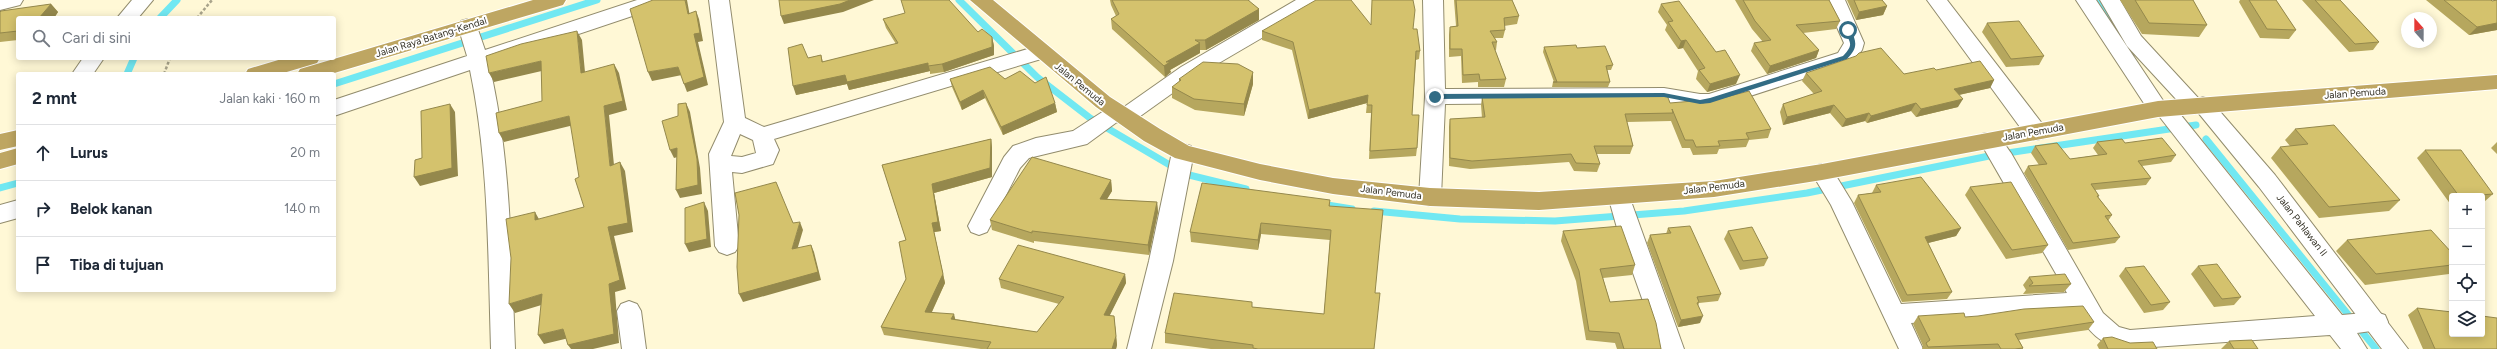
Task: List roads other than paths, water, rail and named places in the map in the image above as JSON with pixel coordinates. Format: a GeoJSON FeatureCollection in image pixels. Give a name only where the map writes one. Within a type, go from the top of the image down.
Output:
{"type":"FeatureCollection","features":[{"type":"Feature","properties":{"kind":"highway","name":"Jalan Raya Batang-Kendal"},"geometry":{"type":"LineString","coordinates":[[336,50],[505,0]]}},
{"type":"Feature","properties":{"kind":"highway","name":"Jalan Raya Batang-Kendal"},"geometry":{"type":"LineString","coordinates":[[317,72],[473,40],[556,0]]}},
{"type":"Feature","properties":{"kind":"highway","name":"Jalan Pemuda"},"geometry":{"type":"LineString","coordinates":[[980,0],[1034,54],[1116,116],[1183,156],[1334,186],[1430,197],[1539,201],[1620,200],[1825,177],[1995,148],[2036,132],[2181,112],[2497,82]]}},
{"type":"Feature","properties":{"kind":"highway"},"geometry":{"type":"LineString","coordinates":[[263,72],[303,60]]}},
{"type":"Feature","properties":{"kind":"highway"},"geometry":{"type":"LineString","coordinates":[[0,142],[16,138]]}},
{"type":"Feature","properties":{"kind":"highway"},"geometry":{"type":"LineString","coordinates":[[0,161],[16,157]]}},
{"type":"Feature","properties":{"kind":"street"},"geometry":{"type":"LineString","coordinates":[[0,3],[12,0]]}},
{"type":"Feature","properties":{"kind":"street"},"geometry":{"type":"LineString","coordinates":[[129,16],[143,0]]}},
{"type":"Feature","properties":{"kind":"street"},"geometry":{"type":"LineString","coordinates":[[336,107],[473,40],[658,0]]}},
{"type":"Feature","properties":{"kind":"street"},"geometry":{"type":"LineString","coordinates":[[719,0],[735,122],[720,154],[722,163],[727,246]]}},
{"type":"Feature","properties":{"kind":"street"},"geometry":{"type":"LineString","coordinates":[[979,226],[1012,163],[1021,152],[1036,146],[1079,138],[1311,0]]}},
{"type":"Feature","properties":{"kind":"street"},"geometry":{"type":"LineString","coordinates":[[1430,197],[1435,97],[1433,0]]}},
{"type":"Feature","properties":{"kind":"street"},"geometry":{"type":"LineString","coordinates":[[1435,97],[1664,95],[1700,102],[1710,101],[1845,58],[1852,50],[1854,43],[1835,0]]}},
{"type":"Feature","properties":{"kind":"street"},"geometry":{"type":"LineString","coordinates":[[1937,0],[2036,132]]}},
{"type":"Feature","properties":{"kind":"street"},"geometry":{"type":"LineString","coordinates":[[2086,0],[2181,112],[2356,324],[2355,349]]}},
{"type":"Feature","properties":{"kind":"street"},"geometry":{"type":"LineString","coordinates":[[2110,0],[2134,41],[2181,112]]}},
{"type":"Feature","properties":{"kind":"street"},"geometry":{"type":"LineString","coordinates":[[473,40],[494,154],[503,349]]}},
{"type":"Feature","properties":{"kind":"street"},"geometry":{"type":"LineString","coordinates":[[735,122],[762,135],[1034,54]]}},
{"type":"Feature","properties":{"kind":"street"},"geometry":{"type":"LineString","coordinates":[[84,72],[92,60]]}},
{"type":"Feature","properties":{"kind":"street","name":"Jalan Pahlawan II"},"geometry":{"type":"LineString","coordinates":[[2181,112],[2267,181],[2356,324],[2396,349]]}},
{"type":"Feature","properties":{"kind":"street"},"geometry":{"type":"LineString","coordinates":[[722,163],[742,165],[765,158],[768,150],[762,135]]}},
{"type":"Feature","properties":{"kind":"street"},"geometry":{"type":"LineString","coordinates":[[1995,148],[2094,320],[2103,328],[2119,338],[2130,340],[2356,324]]}},
{"type":"Feature","properties":{"kind":"street"},"geometry":{"type":"LineString","coordinates":[[1139,349],[1178,185],[1183,156]]}},
{"type":"Feature","properties":{"kind":"street"},"geometry":{"type":"LineString","coordinates":[[1825,177],[1840,202],[1896,314],[1911,349]]}},
{"type":"Feature","properties":{"kind":"street"},"geometry":{"type":"LineString","coordinates":[[1620,200],[1628,228],[1672,349]]}},
{"type":"Feature","properties":{"kind":"street"},"geometry":{"type":"LineString","coordinates":[[0,214],[16,210]]}},
{"type":"Feature","properties":{"kind":"street"},"geometry":{"type":"LineString","coordinates":[[1896,314],[2084,302]]}},
{"type":"Feature","properties":{"kind":"street"},"geometry":{"type":"LineString","coordinates":[[629,311],[634,349]]}},
{"type":"Feature","properties":{"kind":"waterway"},"geometry":{"type":"LineString","coordinates":[[162,16],[177,0]]}},
{"type":"Feature","properties":{"kind":"waterway"},"geometry":{"type":"LineString","coordinates":[[336,83],[597,0]]}},
{"type":"Feature","properties":{"kind":"waterway"},"geometry":{"type":"LineString","coordinates":[[959,0],[1037,77],[1090,118],[1185,174],[1246,189]]}},
{"type":"Feature","properties":{"kind":"waterway"},"geometry":{"type":"LineString","coordinates":[[2097,0],[2127,44]]}},
{"type":"Feature","properties":{"kind":"waterway"},"geometry":{"type":"LineString","coordinates":[[128,72],[133,60]]}},
{"type":"Feature","properties":{"kind":"waterway"},"geometry":{"type":"LineString","coordinates":[[1374,211],[1460,219],[1555,221],[1684,211],[1807,193],[1994,155],[2196,125]]}},
{"type":"Feature","properties":{"kind":"waterway"},"geometry":{"type":"LineString","coordinates":[[2206,139],[2376,349]]}},
{"type":"Feature","properties":{"kind":"waterway"},"geometry":{"type":"LineString","coordinates":[[0,188],[16,184]]}},
{"type":"Feature","properties":{"kind":"waterway"},"geometry":{"type":"LineString","coordinates":[[1321,204],[1352,209]]}}]}
